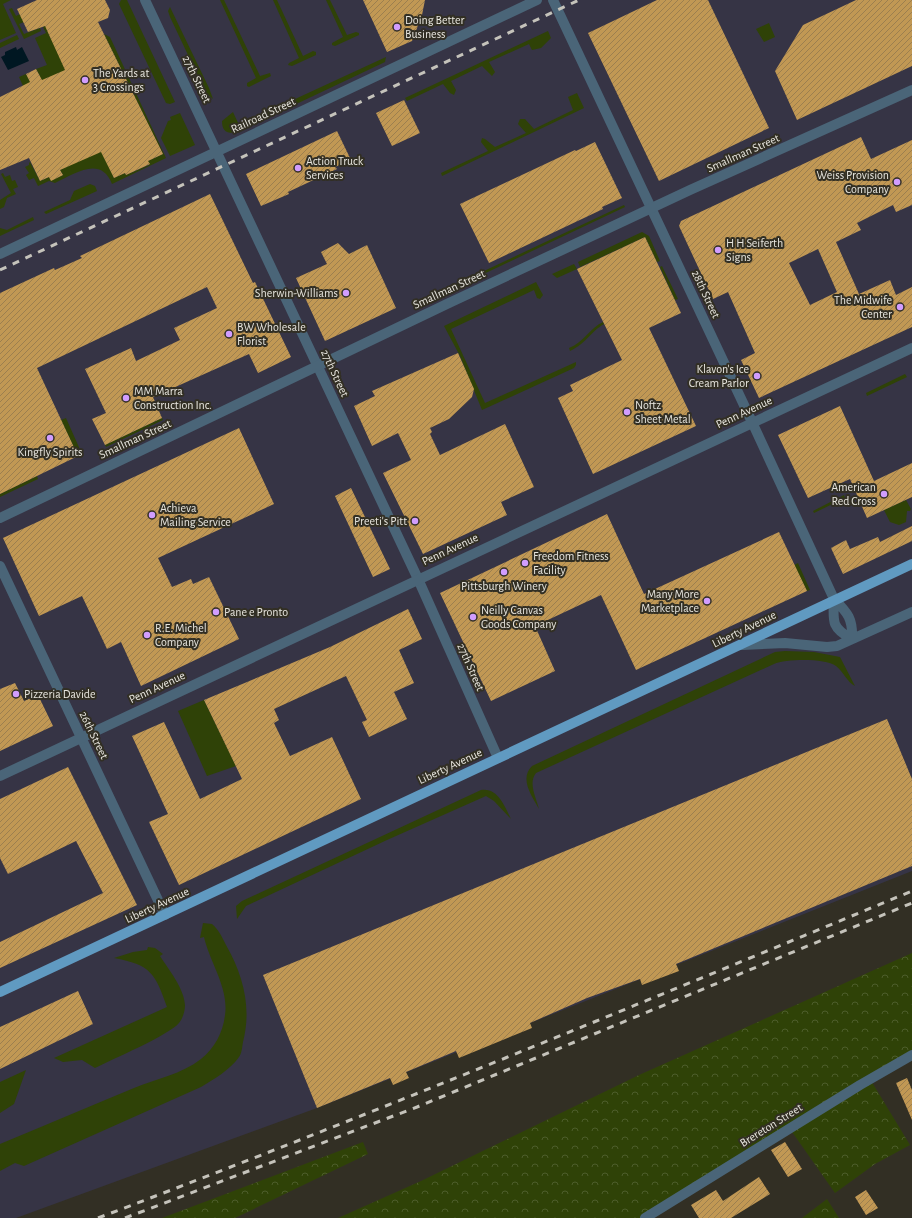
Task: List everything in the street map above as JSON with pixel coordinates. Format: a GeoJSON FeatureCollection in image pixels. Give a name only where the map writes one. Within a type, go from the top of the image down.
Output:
{"type":"FeatureCollection","features":[{"type":"Feature","properties":{"kind":"main road","name":"Liberty Avenue"},"geometry":{"type":"LineString","coordinates":[[0,992],[742,645],[834,599],[912,564]]}},
{"type":"Feature","properties":{"kind":"street","name":"27th Street"},"geometry":{"type":"LineString","coordinates":[[145,0],[418,579],[498,758]]}},
{"type":"Feature","properties":{"kind":"street","name":"Railroad Street"},"geometry":{"type":"LineString","coordinates":[[0,254],[537,0]]}},
{"type":"Feature","properties":{"kind":"street","name":"28th Street"},"geometry":{"type":"LineString","coordinates":[[553,0],[652,208],[834,599],[848,613],[853,626],[852,639],[839,632],[833,620],[834,599]]}},
{"type":"Feature","properties":{"kind":"street","name":"Smallman Street"},"geometry":{"type":"LineString","coordinates":[[0,518],[449,303],[652,208],[912,90]]}},
{"type":"Feature","properties":{"kind":"street","name":"Penn Avenue"},"geometry":{"type":"LineString","coordinates":[[0,776],[912,348]]}},
{"type":"Feature","properties":{"kind":"street","name":"26th Street"},"geometry":{"type":"LineString","coordinates":[[0,566],[165,916]]}},
{"type":"Feature","properties":{"kind":"street"},"geometry":{"type":"LineString","coordinates":[[742,645],[785,643],[827,647],[837,646],[912,612]]}},
{"type":"Feature","properties":{"kind":"street","name":"Brereton Street"},"geometry":{"type":"LineString","coordinates":[[645,1218],[860,1085],[912,1056]]}},
{"type":"Feature","properties":{"kind":"shaded area"},"geometry":{"type":"Polygon","coordinates":[[[0,0],[912,0],[912,871],[317,1108],[16,1218],[0,1218],[0,0]]]}},
{"type":"Feature","properties":{"kind":"green space"},"geometry":{"type":"Polygon","coordinates":[[[0,0],[11,0],[3,4],[16,33],[0,40],[0,0]]]}},
{"type":"Feature","properties":{"kind":"green space"},"geometry":{"type":"Polygon","coordinates":[[[121,0],[127,0],[175,102],[170,104],[166,103],[119,4],[121,0]]]}},
{"type":"Feature","properties":{"kind":"green space"},"geometry":{"type":"Polygon","coordinates":[[[220,0],[224,0],[260,76],[270,73],[271,76],[249,87],[247,86],[247,83],[256,78],[220,0]]]}},
{"type":"Feature","properties":{"kind":"green space"},"geometry":{"type":"Polygon","coordinates":[[[273,0],[277,0],[303,56],[313,51],[316,52],[316,55],[292,66],[288,65],[299,58],[273,0]]]}},
{"type":"Feature","properties":{"kind":"green space"},"geometry":{"type":"Polygon","coordinates":[[[326,0],[330,0],[347,35],[356,32],[359,33],[359,35],[335,46],[332,45],[332,43],[343,37],[326,0]]]}},
{"type":"Feature","properties":{"kind":"green space"},"geometry":{"type":"Polygon","coordinates":[[[170,7],[213,99],[206,93],[170,17],[168,11],[170,7]]]}},
{"type":"Feature","properties":{"kind":"green space"},"geometry":{"type":"Polygon","coordinates":[[[12,8],[16,16],[20,14],[24,22],[19,24],[24,34],[40,28],[41,31],[24,39],[9,9],[12,8]]]}},
{"type":"Feature","properties":{"kind":"green space"},"geometry":{"type":"Polygon","coordinates":[[[769,23],[775,37],[764,42],[756,29],[769,23]]]}},
{"type":"Feature","properties":{"kind":"green space"},"geometry":{"type":"Polygon","coordinates":[[[47,25],[49,35],[68,69],[13,94],[23,86],[19,77],[26,74],[30,81],[40,76],[36,69],[47,65],[35,38],[46,33],[43,27],[47,25]]]}},
{"type":"Feature","properties":{"kind":"green space"},"geometry":{"type":"Polygon","coordinates":[[[548,31],[551,38],[541,48],[532,50],[529,44],[489,62],[495,72],[492,76],[482,66],[451,81],[456,90],[454,95],[450,93],[443,84],[407,101],[405,98],[548,31]]]}},
{"type":"Feature","properties":{"kind":"green space"},"geometry":{"type":"Polygon","coordinates":[[[104,34],[110,37],[166,158],[112,184],[107,175],[101,170],[86,169],[55,183],[49,181],[38,186],[34,178],[29,180],[26,175],[29,173],[25,167],[29,165],[30,162],[40,181],[49,177],[52,180],[63,175],[60,170],[102,149],[114,178],[125,173],[126,175],[149,165],[148,161],[163,154],[104,34]]]}},
{"type":"Feature","properties":{"kind":"green space"},"geometry":{"type":"Polygon","coordinates":[[[17,35],[19,39],[0,48],[0,43],[17,35]]]}},
{"type":"Feature","properties":{"kind":"green space"},"geometry":{"type":"Polygon","coordinates":[[[386,57],[385,62],[239,131],[230,133],[225,131],[223,128],[222,121],[233,112],[239,125],[386,57]]]}},
{"type":"Feature","properties":{"kind":"green space"},"geometry":{"type":"Polygon","coordinates":[[[577,93],[584,108],[442,176],[441,173],[488,151],[481,142],[482,138],[495,147],[526,133],[518,124],[520,119],[525,119],[534,129],[573,110],[568,97],[577,93]]]}},
{"type":"Feature","properties":{"kind":"green space"},"geometry":{"type":"Polygon","coordinates":[[[180,113],[195,145],[170,156],[161,138],[168,121],[171,120],[170,117],[180,113]]]}},
{"type":"Feature","properties":{"kind":"green space"},"geometry":{"type":"Polygon","coordinates":[[[3,173],[5,177],[10,175],[12,181],[15,180],[18,187],[13,189],[16,194],[7,198],[4,207],[0,209],[0,200],[11,193],[1,174],[3,173]]]}},
{"type":"Feature","properties":{"kind":"green space"},"geometry":{"type":"Polygon","coordinates":[[[90,184],[95,186],[97,191],[46,214],[44,212],[70,200],[74,191],[90,184]]]}},
{"type":"Feature","properties":{"kind":"green space"},"geometry":{"type":"Polygon","coordinates":[[[624,205],[625,207],[454,288],[452,286],[624,205]]]}},
{"type":"Feature","properties":{"kind":"green space"},"geometry":{"type":"Polygon","coordinates":[[[33,217],[34,220],[0,236],[0,228],[7,230],[33,217]]]}},
{"type":"Feature","properties":{"kind":"green space"},"geometry":{"type":"Polygon","coordinates":[[[642,232],[649,236],[660,261],[657,262],[645,237],[580,267],[578,262],[642,232]]]}},
{"type":"Feature","properties":{"kind":"green space"},"geometry":{"type":"Polygon","coordinates":[[[574,264],[577,269],[557,278],[552,274],[574,264]]]}},
{"type":"Feature","properties":{"kind":"green space"},"geometry":{"type":"Polygon","coordinates":[[[662,266],[678,299],[675,300],[660,267],[662,266]]]}},
{"type":"Feature","properties":{"kind":"green space"},"geometry":{"type":"Polygon","coordinates":[[[536,282],[543,295],[540,299],[537,298],[534,290],[451,329],[485,403],[576,362],[576,365],[574,368],[482,410],[460,356],[444,326],[536,282]]]}},
{"type":"Feature","properties":{"kind":"green space"},"geometry":{"type":"Polygon","coordinates":[[[603,322],[604,324],[595,330],[581,345],[570,351],[569,348],[579,342],[603,322]]]}},
{"type":"Feature","properties":{"kind":"green space"},"geometry":{"type":"Polygon","coordinates":[[[905,374],[907,377],[867,396],[866,393],[905,374]]]}},
{"type":"Feature","properties":{"kind":"green space"},"geometry":{"type":"Polygon","coordinates":[[[66,418],[82,454],[78,456],[61,420],[66,418]]]}},
{"type":"Feature","properties":{"kind":"green space"},"geometry":{"type":"Polygon","coordinates":[[[162,418],[163,420],[106,447],[105,445],[162,418]]]}},
{"type":"Feature","properties":{"kind":"green space"},"geometry":{"type":"Polygon","coordinates":[[[37,476],[38,479],[0,497],[0,494],[37,476]]]}},
{"type":"Feature","properties":{"kind":"green space"},"geometry":{"type":"Polygon","coordinates":[[[844,495],[845,498],[814,513],[813,511],[844,495]]]}},
{"type":"Feature","properties":{"kind":"green space"},"geometry":{"type":"Polygon","coordinates":[[[906,500],[911,509],[910,511],[907,511],[906,522],[899,525],[890,522],[884,510],[906,500]]]}},
{"type":"Feature","properties":{"kind":"green space"},"geometry":{"type":"Polygon","coordinates":[[[798,563],[810,590],[807,591],[794,565],[798,563]]]}},
{"type":"Feature","properties":{"kind":"green space"},"geometry":{"type":"Polygon","coordinates":[[[775,652],[814,652],[840,657],[855,686],[836,666],[831,663],[805,660],[787,661],[774,664],[536,773],[533,786],[539,809],[530,793],[527,782],[528,771],[532,766],[775,652]]]}},
{"type":"Feature","properties":{"kind":"green space"},"geometry":{"type":"Polygon","coordinates":[[[204,700],[236,766],[207,776],[178,711],[204,700]]]}},
{"type":"Feature","properties":{"kind":"green space"},"geometry":{"type":"Polygon","coordinates":[[[481,790],[487,790],[496,795],[500,799],[511,819],[494,801],[486,796],[387,840],[246,906],[237,919],[236,906],[242,901],[481,790]]]}},
{"type":"Feature","properties":{"kind":"green space"},"geometry":{"type":"Polygon","coordinates":[[[203,923],[212,924],[220,934],[237,968],[244,992],[247,1016],[246,1029],[241,1054],[235,1062],[222,1074],[201,1087],[24,1166],[15,1163],[0,1171],[0,1144],[134,1088],[186,1069],[206,1055],[218,1039],[225,1015],[225,1005],[222,985],[204,937],[200,938],[203,923]]]}},
{"type":"Feature","properties":{"kind":"green space"},"geometry":{"type":"Polygon","coordinates":[[[148,947],[155,948],[163,954],[160,956],[176,979],[182,992],[185,1007],[183,1017],[179,1023],[153,1040],[95,1068],[82,1060],[63,1062],[54,1058],[167,1007],[159,986],[150,972],[136,964],[114,958],[133,952],[147,950],[148,947]]]}},
{"type":"Feature","properties":{"kind":"green space"},"geometry":{"type":"Polygon","coordinates":[[[912,953],[912,1055],[870,1079],[910,1145],[875,1164],[835,1193],[790,1129],[645,1218],[338,1218],[421,1181],[639,1075],[912,953]]]}},
{"type":"Feature","properties":{"kind":"green space"},"geometry":{"type":"Polygon","coordinates":[[[26,1070],[14,1104],[0,1113],[0,1082],[26,1070]]]}},
{"type":"Feature","properties":{"kind":"green space"},"geometry":{"type":"Polygon","coordinates":[[[363,1142],[368,1154],[235,1218],[162,1218],[363,1142]]]}},
{"type":"Feature","properties":{"kind":"green space"},"geometry":{"type":"Polygon","coordinates":[[[827,1199],[839,1218],[802,1218],[827,1199]]]}},
{"type":"Feature","properties":{"kind":"water"},"geometry":{"type":"Polygon","coordinates":[[[16,47],[17,50],[22,47],[29,61],[8,70],[1,57],[5,55],[5,52],[16,47]]]}},
{"type":"Feature","properties":{"kind":"building","name":"The Yards at 3 Crossings"},"geometry":{"type":"Polygon","coordinates":[[[37,0],[105,0],[110,10],[108,18],[98,22],[163,154],[148,161],[150,164],[126,175],[125,173],[114,178],[101,152],[60,170],[63,175],[51,181],[49,177],[40,181],[29,158],[0,170],[0,97],[30,82],[26,74],[36,69],[42,80],[65,70],[45,26],[28,32],[17,9],[37,0]]]}},
{"type":"Feature","properties":{"kind":"building","name":"Doing Better Business"},"geometry":{"type":"Polygon","coordinates":[[[363,0],[425,0],[422,15],[412,41],[387,52],[363,0]]]}},
{"type":"Feature","properties":{"kind":"building"},"geometry":{"type":"Polygon","coordinates":[[[657,0],[708,0],[769,128],[659,181],[588,33],[657,0]]]}},
{"type":"Feature","properties":{"kind":"building"},"geometry":{"type":"Polygon","coordinates":[[[856,0],[912,0],[912,66],[797,120],[775,71],[803,25],[856,0]]]}},
{"type":"Feature","properties":{"kind":"building"},"geometry":{"type":"Polygon","coordinates":[[[404,100],[420,133],[392,146],[376,113],[404,100]]]}},
{"type":"Feature","properties":{"kind":"building","name":"Action Truck Services"},"geometry":{"type":"Polygon","coordinates":[[[337,131],[351,160],[335,167],[337,169],[288,192],[289,194],[261,206],[246,174],[337,131]]]}},
{"type":"Feature","properties":{"kind":"building"},"geometry":{"type":"Polygon","coordinates":[[[861,137],[871,159],[912,140],[912,205],[896,212],[893,205],[857,223],[861,230],[836,242],[859,294],[890,280],[896,295],[912,287],[912,327],[759,398],[741,360],[755,353],[728,292],[713,299],[679,226],[681,221],[861,137]],[[818,249],[789,263],[810,305],[837,292],[818,249]]]}},
{"type":"Feature","properties":{"kind":"building"},"geometry":{"type":"Polygon","coordinates":[[[595,142],[622,198],[602,207],[603,209],[489,263],[460,204],[595,142]]]}},
{"type":"Feature","properties":{"kind":"building"},"geometry":{"type":"Polygon","coordinates":[[[210,194],[291,357],[258,373],[249,354],[153,397],[162,418],[105,445],[92,419],[106,413],[85,369],[131,348],[136,361],[180,340],[174,328],[217,308],[207,287],[37,368],[78,456],[0,494],[0,293],[54,268],[55,270],[82,258],[80,256],[210,194]]]}},
{"type":"Feature","properties":{"kind":"building"},"geometry":{"type":"Polygon","coordinates":[[[645,237],[681,313],[649,328],[696,426],[593,474],[558,398],[573,391],[570,385],[622,360],[577,269],[645,237]]]}},
{"type":"Feature","properties":{"kind":"building","name":"Sherwin-Williams"},"geometry":{"type":"Polygon","coordinates":[[[338,243],[349,254],[367,245],[396,308],[325,341],[296,278],[327,264],[321,252],[338,243]]]}},
{"type":"Feature","properties":{"kind":"building"},"geometry":{"type":"Polygon","coordinates":[[[458,353],[474,389],[472,397],[449,419],[430,428],[432,432],[430,434],[440,455],[505,424],[534,487],[501,502],[507,515],[423,554],[383,473],[411,460],[398,433],[372,446],[354,406],[375,396],[372,391],[458,353]]]}},
{"type":"Feature","properties":{"kind":"building"},"geometry":{"type":"Polygon","coordinates":[[[840,406],[874,481],[912,463],[912,497],[867,518],[850,479],[808,498],[778,435],[840,406]]]}},
{"type":"Feature","properties":{"kind":"building","name":"Achieva Mailing Service"},"geometry":{"type":"Polygon","coordinates":[[[239,428],[274,504],[158,558],[172,587],[191,579],[193,584],[209,577],[239,639],[141,686],[121,642],[107,649],[82,596],[39,616],[3,538],[239,428]]]}},
{"type":"Feature","properties":{"kind":"building"},"geometry":{"type":"Polygon","coordinates":[[[351,488],[390,569],[373,577],[335,496],[351,488]]]}},
{"type":"Feature","properties":{"kind":"building"},"geometry":{"type":"Polygon","coordinates":[[[607,514],[644,594],[779,532],[807,591],[636,670],[601,595],[535,626],[555,671],[491,701],[440,593],[607,514]]]}},
{"type":"Feature","properties":{"kind":"building","name":"American Red Cross"},"geometry":{"type":"Polygon","coordinates":[[[912,526],[912,541],[843,574],[831,548],[846,540],[850,549],[878,537],[880,542],[912,526]]]}},
{"type":"Feature","properties":{"kind":"building"},"geometry":{"type":"Polygon","coordinates":[[[408,609],[422,639],[399,650],[414,683],[394,692],[407,719],[369,737],[362,722],[367,720],[346,676],[274,709],[279,720],[274,723],[290,756],[332,737],[361,799],[179,885],[149,822],[168,814],[132,736],[164,722],[200,799],[242,779],[204,700],[330,647],[408,609]]]}},
{"type":"Feature","properties":{"kind":"building"},"geometry":{"type":"Polygon","coordinates":[[[15,683],[24,701],[38,695],[53,726],[0,751],[0,689],[15,683]]]}},
{"type":"Feature","properties":{"kind":"building"},"geometry":{"type":"Polygon","coordinates":[[[887,719],[912,779],[912,866],[676,964],[679,971],[642,985],[640,979],[587,998],[530,1023],[532,1028],[459,1058],[456,1051],[406,1072],[409,1078],[393,1085],[390,1078],[317,1108],[263,975],[887,719]]]}},
{"type":"Feature","properties":{"kind":"building"},"geometry":{"type":"Polygon","coordinates":[[[68,767],[137,905],[0,968],[0,942],[103,893],[76,841],[8,874],[0,858],[0,799],[68,767]]]}},
{"type":"Feature","properties":{"kind":"building"},"geometry":{"type":"Polygon","coordinates":[[[78,991],[93,1024],[0,1069],[0,1027],[78,991]]]}},
{"type":"Feature","properties":{"kind":"building"},"geometry":{"type":"Polygon","coordinates":[[[907,1078],[912,1090],[912,1120],[896,1083],[907,1078]]]}},
{"type":"Feature","properties":{"kind":"building"},"geometry":{"type":"Polygon","coordinates":[[[785,1142],[802,1169],[788,1177],[771,1150],[785,1142]]]}},
{"type":"Feature","properties":{"kind":"building"},"geometry":{"type":"Polygon","coordinates":[[[759,1177],[770,1194],[731,1218],[699,1218],[691,1205],[716,1190],[723,1201],[759,1177]]]}},
{"type":"Feature","properties":{"kind":"building"},"geometry":{"type":"Polygon","coordinates":[[[866,1190],[878,1208],[866,1215],[855,1197],[866,1190]]]}},
{"type":"Feature","properties":{"kind":"railway"},"geometry":{"type":"LineString","coordinates":[[0,270],[579,0]]}},
{"type":"Feature","properties":{"kind":"railway"},"geometry":{"type":"LineString","coordinates":[[98,1218],[201,1179],[506,1058],[912,891]]}},
{"type":"Feature","properties":{"kind":"railway"},"geometry":{"type":"LineString","coordinates":[[125,1218],[417,1107],[912,903]]}},
{"type":"Feature","properties":{"kind":"place","name":"Doing Better Business"},"geometry":{"type":"Point","coordinates":[397,27]}},
{"type":"Feature","properties":{"kind":"place","name":"The Yards at 3 Crossings"},"geometry":{"type":"Point","coordinates":[85,80]}},
{"type":"Feature","properties":{"kind":"place","name":"Action Truck Services"},"geometry":{"type":"Point","coordinates":[298,168]}},
{"type":"Feature","properties":{"kind":"place","name":"Weiss Provision Company"},"geometry":{"type":"Point","coordinates":[897,182]}},
{"type":"Feature","properties":{"kind":"place","name":"H H Seiferth Signs"},"geometry":{"type":"Point","coordinates":[718,250]}},
{"type":"Feature","properties":{"kind":"place","name":"Sherwin-Williams"},"geometry":{"type":"Point","coordinates":[346,293]}},
{"type":"Feature","properties":{"kind":"place","name":"The Midwife Center"},"geometry":{"type":"Point","coordinates":[900,307]}},
{"type":"Feature","properties":{"kind":"place","name":"BW Wholesale Florist"},"geometry":{"type":"Point","coordinates":[229,334]}},
{"type":"Feature","properties":{"kind":"place","name":"Klavon's Ice Cream Parlor"},"geometry":{"type":"Point","coordinates":[757,376]}},
{"type":"Feature","properties":{"kind":"place","name":"MM Marra Construction Inc."},"geometry":{"type":"Point","coordinates":[126,398]}},
{"type":"Feature","properties":{"kind":"place","name":"Noftz Sheet Metal"},"geometry":{"type":"Point","coordinates":[627,412]}},
{"type":"Feature","properties":{"kind":"place","name":"Kingfly Spirits"},"geometry":{"type":"Point","coordinates":[50,438]}},
{"type":"Feature","properties":{"kind":"place","name":"American Red Cross"},"geometry":{"type":"Point","coordinates":[884,494]}},
{"type":"Feature","properties":{"kind":"place","name":"Achieva Mailing Service"},"geometry":{"type":"Point","coordinates":[152,515]}},
{"type":"Feature","properties":{"kind":"place","name":"Preeti's Pitt"},"geometry":{"type":"Point","coordinates":[415,521]}},
{"type":"Feature","properties":{"kind":"place","name":"Freedom Fitness Facility"},"geometry":{"type":"Point","coordinates":[525,563]}},
{"type":"Feature","properties":{"kind":"place","name":"Pittsburgh Winery"},"geometry":{"type":"Point","coordinates":[504,572]}},
{"type":"Feature","properties":{"kind":"place","name":"Many More Marketplace"},"geometry":{"type":"Point","coordinates":[707,601]}},
{"type":"Feature","properties":{"kind":"place","name":"Pane e Pronto"},"geometry":{"type":"Point","coordinates":[216,612]}},
{"type":"Feature","properties":{"kind":"place","name":"Neilly Canvas Goods Company"},"geometry":{"type":"Point","coordinates":[473,617]}},
{"type":"Feature","properties":{"kind":"place","name":"R.E. Michel Company"},"geometry":{"type":"Point","coordinates":[147,635]}},
{"type":"Feature","properties":{"kind":"place","name":"Pizzeria Davide"},"geometry":{"type":"Point","coordinates":[16,694]}}]}
